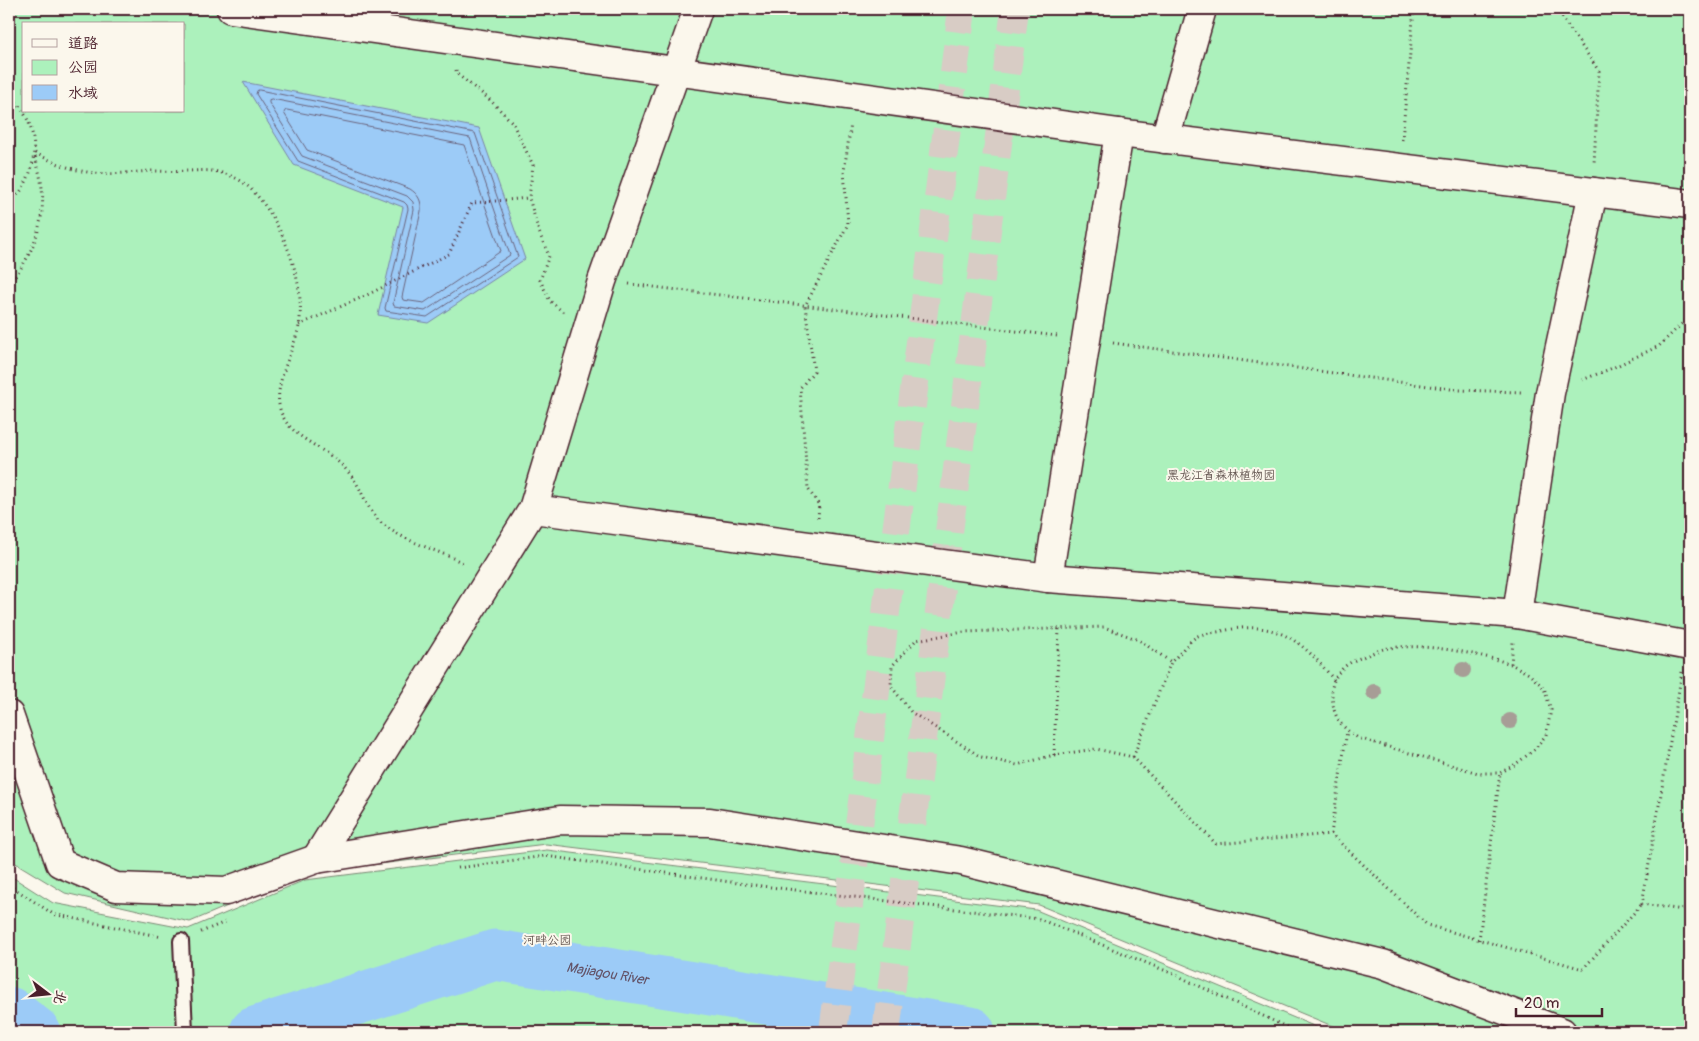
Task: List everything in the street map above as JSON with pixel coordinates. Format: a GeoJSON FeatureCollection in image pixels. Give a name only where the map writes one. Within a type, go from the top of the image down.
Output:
{"type":"FeatureCollection","features":[{"type":"Feature","properties":{"kind":"street"},"geometry":{"type":"LineString","coordinates":[[231,9],[1119,133],[1690,204]]}},
{"type":"Feature","properties":{"kind":"street"},"geometry":{"type":"LineString","coordinates":[[316,859],[533,509],[602,281],[698,9]]}},
{"type":"Feature","properties":{"kind":"street"},"geometry":{"type":"LineString","coordinates":[[1165,138],[1202,9]]}},
{"type":"Feature","properties":{"kind":"street"},"geometry":{"type":"LineString","coordinates":[[1048,578],[1119,133]]}},
{"type":"Feature","properties":{"kind":"street"},"geometry":{"type":"LineString","coordinates":[[1517,614],[1550,393],[1592,192]]}},
{"type":"Feature","properties":{"kind":"street"},"geometry":{"type":"LineString","coordinates":[[533,509],[1048,578],[1517,614],[1689,646]]}},
{"type":"Feature","properties":{"kind":"street"},"geometry":{"type":"LineString","coordinates":[[9,715],[60,863],[116,887],[226,891],[316,859],[560,820],[710,822],[961,861],[1363,959],[1383,964],[1562,1032]]}},
{"type":"Feature","properties":{"kind":"lane"},"geometry":{"type":"LineString","coordinates":[[181,941],[185,1032]]}},
{"type":"Feature","properties":{"kind":"path"},"geometry":{"type":"LineString","coordinates":[[1399,168],[1414,9]]}},
{"type":"Feature","properties":{"kind":"path"},"geometry":{"type":"LineString","coordinates":[[1556,9],[1599,71],[1592,192]]}},
{"type":"Feature","properties":{"kind":"path"},"geometry":{"type":"LineString","coordinates":[[448,39],[457,74],[489,99],[512,122],[532,165],[529,198],[539,232],[549,256],[540,280],[550,302],[586,332]]}},
{"type":"Feature","properties":{"kind":"path"},"geometry":{"type":"LineString","coordinates":[[9,95],[22,109]]}},
{"type":"Feature","properties":{"kind":"path"},"geometry":{"type":"LineString","coordinates":[[818,547],[819,505],[808,489],[800,388],[814,371],[805,306],[848,224],[844,171],[855,96]]}},
{"type":"Feature","properties":{"kind":"path"},"geometry":{"type":"LineString","coordinates":[[9,284],[31,252],[41,219],[42,189],[32,130],[23,112]]}},
{"type":"Feature","properties":{"kind":"path"},"geometry":{"type":"LineString","coordinates":[[9,204],[17,198],[30,177],[35,154]]}},
{"type":"Feature","properties":{"kind":"path"},"geometry":{"type":"LineString","coordinates":[[35,154],[54,163],[81,171],[126,174],[152,171],[212,171],[229,175],[243,182],[264,203],[276,223],[288,249],[295,271],[300,298],[299,324],[290,357],[280,383],[278,396],[280,409],[285,421],[295,431],[337,461],[347,471],[356,482],[374,515],[383,525],[463,563],[489,580]]}},
{"type":"Feature","properties":{"kind":"path"},"geometry":{"type":"LineString","coordinates":[[299,324],[365,296],[449,254],[472,203],[529,198]]}},
{"type":"Feature","properties":{"kind":"path"},"geometry":{"type":"LineString","coordinates":[[602,281],[1086,340],[1458,390],[1550,393],[1610,370],[1658,346],[1690,316]]}},
{"type":"Feature","properties":{"kind":"path"},"geometry":{"type":"LineString","coordinates":[[1511,664],[1517,614]]}},
{"type":"Feature","properties":{"kind":"path"},"geometry":{"type":"LineString","coordinates":[[1171,662],[1139,640],[1104,627],[964,632],[916,640],[892,666],[891,686],[911,712],[980,757],[1017,765],[1054,754],[1096,749],[1133,757],[1216,844],[1331,834],[1427,925],[1583,968],[1642,904],[1689,646]]}},
{"type":"Feature","properties":{"kind":"path"},"geometry":{"type":"LineString","coordinates":[[1133,757],[1171,662],[1196,637],[1230,629],[1259,627],[1284,634],[1303,647],[1334,680]]}},
{"type":"Feature","properties":{"kind":"path"},"geometry":{"type":"LineString","coordinates":[[1054,754],[1059,629]]}},
{"type":"Feature","properties":{"kind":"path"},"geometry":{"type":"LineString","coordinates":[[1388,648],[1426,648],[1490,657],[1511,664],[1529,674],[1544,688],[1550,710],[1546,735],[1535,749],[1516,764],[1500,773],[1478,774],[1358,738],[1347,731],[1337,720],[1332,703],[1331,686],[1334,680],[1339,672],[1351,662],[1388,648]]}},
{"type":"Feature","properties":{"kind":"path"},"geometry":{"type":"LineString","coordinates":[[1331,834],[1347,731]]}},
{"type":"Feature","properties":{"kind":"path"},"geometry":{"type":"LineString","coordinates":[[1479,940],[1500,773]]}},
{"type":"Feature","properties":{"kind":"path"},"geometry":{"type":"LineString","coordinates":[[450,869],[545,856],[745,884],[1039,919],[1176,975],[1297,1032]]}},
{"type":"Feature","properties":{"kind":"path"},"geometry":{"type":"LineString","coordinates":[[9,885],[53,914],[181,941],[235,918]]}},
{"type":"Feature","properties":{"kind":"path"},"geometry":{"type":"LineString","coordinates":[[1642,904],[1690,912]]}},
{"type":"Feature","properties":{"kind":"green space","name":"黑龙江省森林植物园"},"geometry":{"type":"Polygon","coordinates":[[[9,9],[1690,9],[1690,1032],[1347,1032],[1039,905],[546,844],[305,873],[190,922],[65,893],[9,859],[9,9]]]}},
{"type":"Feature","properties":{"kind":"green space","name":"河畔公园"},"geometry":{"type":"Polygon","coordinates":[[[547,850],[1036,910],[1328,1032],[9,1032],[9,875],[53,903],[188,929],[305,880],[547,850]]]}},
{"type":"Feature","properties":{"kind":"water"},"geometry":{"type":"Polygon","coordinates":[[[243,82],[479,128],[525,259],[428,323],[378,315],[403,207],[294,165],[243,82]]]}},
{"type":"Feature","properties":{"kind":"waterway","name":"Majiagou River"},"geometry":{"type":"LineString","coordinates":[[255,1032],[495,955],[970,1032]]}},
{"type":"Feature","properties":{"kind":"waterway","name":"Majiagou River"},"geometry":{"type":"LineString","coordinates":[[9,1012],[35,1032]]}},
{"type":"Feature","properties":{"kind":"tunnel"},"geometry":{"type":"LineString","coordinates":[[833,1032],[962,9]]}},
{"type":"Feature","properties":{"kind":"tunnel"},"geometry":{"type":"LineString","coordinates":[[886,1032],[1015,9]]}}]}
